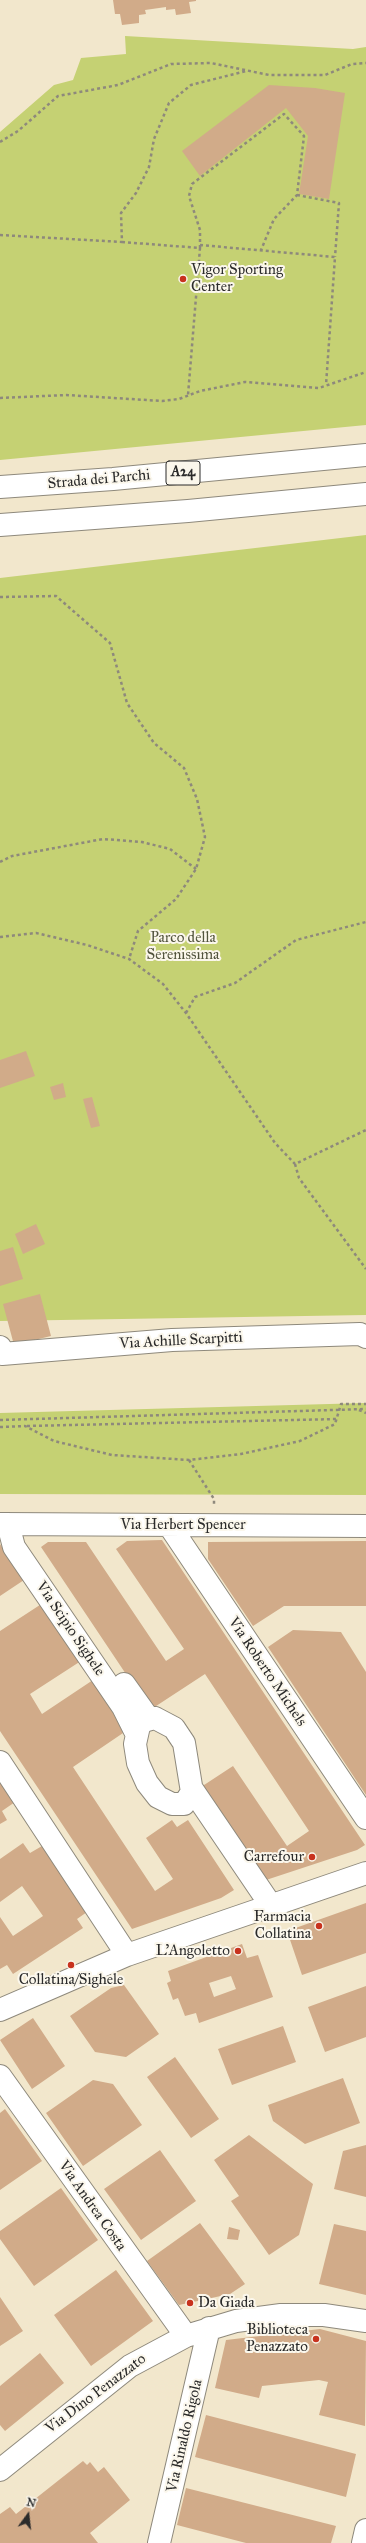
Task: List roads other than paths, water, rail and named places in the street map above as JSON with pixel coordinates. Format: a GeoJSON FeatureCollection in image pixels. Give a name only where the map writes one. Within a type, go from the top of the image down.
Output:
{"type":"FeatureCollection","features":[{"type":"Feature","properties":{"kind":"main road","name":"Strada dei Parchi"},"geometry":{"type":"LineString","coordinates":[[0,488],[366,455]]}},
{"type":"Feature","properties":{"kind":"main road"},"geometry":{"type":"LineString","coordinates":[[0,525],[173,512],[366,494]]}},
{"type":"Feature","properties":{"kind":"main road","name":"Via Achille Scarpitti"},"geometry":{"type":"LineString","coordinates":[[0,1347],[2,1354],[172,1340],[360,1334],[366,1337]]}},
{"type":"Feature","properties":{"kind":"main road","name":"Via Herbert Spencer"},"geometry":{"type":"LineString","coordinates":[[11,1524],[366,1526]]}},
{"type":"Feature","properties":{"kind":"main road","name":"Via Scipio Sighele"},"geometry":{"type":"LineString","coordinates":[[11,1524],[14,1548],[123,1707],[143,1726],[135,1752],[146,1783],[158,1797],[165,1801],[188,1796]]}},
{"type":"Feature","properties":{"kind":"main road","name":"Via Roberto Michels"},"geometry":{"type":"LineString","coordinates":[[169,1525],[366,1818]]}},
{"type":"Feature","properties":{"kind":"main road"},"geometry":{"type":"LineString","coordinates":[[143,1726],[155,1718],[166,1722],[180,1735],[184,1743],[188,1796],[265,1909]]}},
{"type":"Feature","properties":{"kind":"main road"},"geometry":{"type":"LineString","coordinates":[[0,1762],[127,1955]]}},
{"type":"Feature","properties":{"kind":"main road"},"geometry":{"type":"LineString","coordinates":[[0,2010],[127,1955],[265,1909],[366,1873]]}},
{"type":"Feature","properties":{"kind":"main road","name":"Via Andrea Costa"},"geometry":{"type":"LineString","coordinates":[[0,2076],[186,2336]]}},
{"type":"Feature","properties":{"kind":"main road","name":"Via Dino Penazzato"},"geometry":{"type":"LineString","coordinates":[[3,2462],[130,2366],[186,2336],[209,2328],[250,2318],[294,2314],[324,2315],[366,2321]]}},
{"type":"Feature","properties":{"kind":"main road","name":"Via Rinaldo Rigola"},"geometry":{"type":"LineString","coordinates":[[159,2543],[209,2328]]}},
{"type":"Feature","properties":{"kind":"main road"},"geometry":{"type":"LineString","coordinates":[[363,2543],[366,2530]]}},
{"type":"Feature","properties":{"kind":"place","name":"Vigor Sporting Center"},"geometry":{"type":"Point","coordinates":[183,279]}},
{"type":"Feature","properties":{"kind":"place","name":"Carrefour"},"geometry":{"type":"Point","coordinates":[312,1857]}},
{"type":"Feature","properties":{"kind":"place","name":"Farmacia Collatina"},"geometry":{"type":"Point","coordinates":[319,1926]}},
{"type":"Feature","properties":{"kind":"place","name":"L'Angoletto"},"geometry":{"type":"Point","coordinates":[238,1951]}},
{"type":"Feature","properties":{"kind":"place","name":"Collatina/Sighele"},"geometry":{"type":"Point","coordinates":[71,1965]}},
{"type":"Feature","properties":{"kind":"place","name":"Da Giada"},"geometry":{"type":"Point","coordinates":[190,2303]}},
{"type":"Feature","properties":{"kind":"place","name":"Biblioteca Penazzato"},"geometry":{"type":"Point","coordinates":[316,2339]}},
{"type":"Feature","properties":{"kind":"park label","name":"Parco della Serenissima"},"geometry":{"type":"Point","coordinates":[183,946]}}]}
